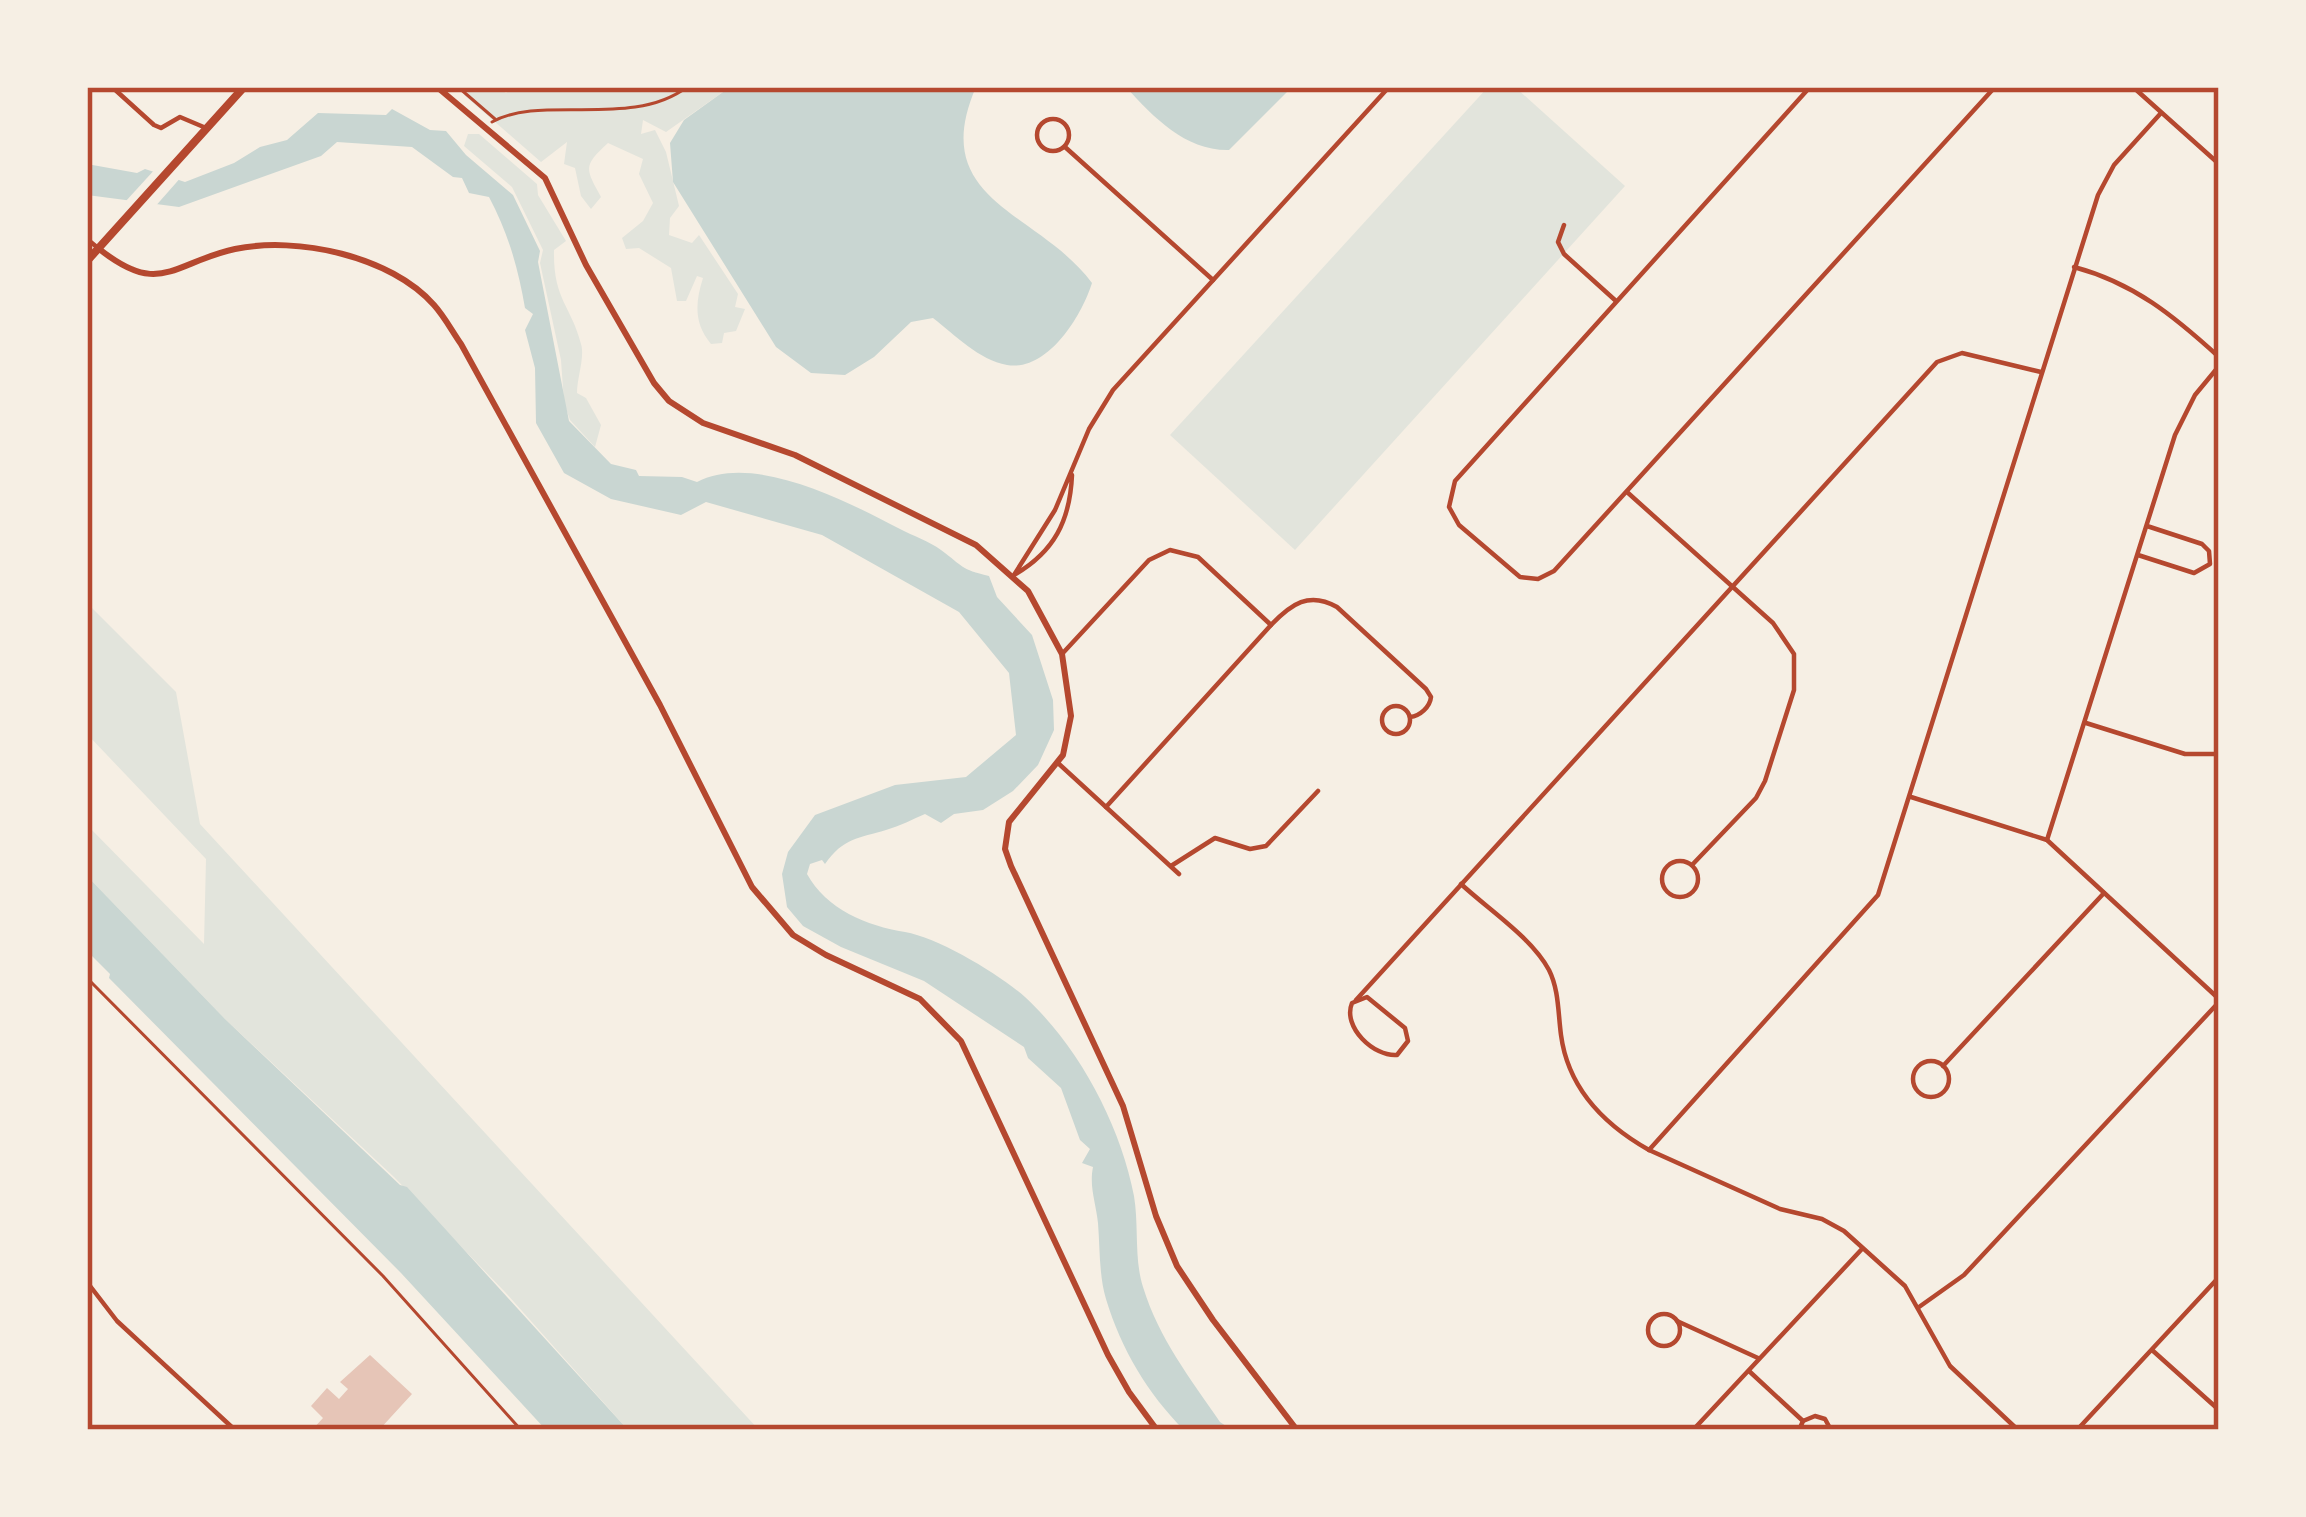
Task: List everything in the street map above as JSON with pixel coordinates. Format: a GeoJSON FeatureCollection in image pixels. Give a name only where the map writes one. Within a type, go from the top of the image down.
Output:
{"type":"FeatureCollection","features":[{"type":"Feature","properties":{"kind":"main road"},"geometry":{"type":"LineString","coordinates":[[87,261],[244,87]]}},
{"type":"Feature","properties":{"kind":"street"},"geometry":{"type":"LineString","coordinates":[[112,87],[154,125],[161,128],[180,117],[206,128]]}},
{"type":"Feature","properties":{"kind":"street"},"geometry":{"type":"LineString","coordinates":[[437,87],[545,178],[586,265],[669,401],[703,423],[795,455],[976,545],[1014,575],[1040,611],[1062,654],[1071,716],[1068,741],[1058,763],[1010,822],[1005,849],[1123,1106],[1156,1216],[1177,1266],[1190,1290],[1297,1430]]}},
{"type":"Feature","properties":{"kind":"street"},"geometry":{"type":"LineString","coordinates":[[1014,575],[1045,528],[1089,429],[1113,390],[1389,87]]}},
{"type":"Feature","properties":{"kind":"street"},"geometry":{"type":"LineString","coordinates":[[1810,87],[1455,481],[1449,498],[1459,526],[1513,574],[1538,579],[1554,572],[1995,87]]}},
{"type":"Feature","properties":{"kind":"street"},"geometry":{"type":"LineString","coordinates":[[2133,87],[2219,164]]}},
{"type":"Feature","properties":{"kind":"street"},"geometry":{"type":"LineString","coordinates":[[1649,1150],[1874,903],[2104,180],[2161,113]]}},
{"type":"Feature","properties":{"kind":"street"},"geometry":{"type":"LineString","coordinates":[[1055,118],[1065,124],[1069,134],[1065,147],[1055,152],[1040,146],[1036,135],[1040,124],[1055,118]]}},
{"type":"Feature","properties":{"kind":"street"},"geometry":{"type":"LineString","coordinates":[[1065,147],[1213,280]]}},
{"type":"Feature","properties":{"kind":"street"},"geometry":{"type":"LineString","coordinates":[[2211,157],[2219,149]]}},
{"type":"Feature","properties":{"kind":"street"},"geometry":{"type":"LineString","coordinates":[[1564,225],[1558,242],[1564,254],[1616,301]]}},
{"type":"Feature","properties":{"kind":"street"},"geometry":{"type":"LineString","coordinates":[[87,239],[123,268],[152,275],[265,244],[311,248],[386,271],[434,304],[660,705],[752,886],[793,934],[826,955],[920,999],[961,1040],[1108,1354],[1157,1430]]}},
{"type":"Feature","properties":{"kind":"street"},"geometry":{"type":"LineString","coordinates":[[2047,840],[2186,411],[2219,362],[2152,300],[2118,281],[2074,267]]}},
{"type":"Feature","properties":{"kind":"street"},"geometry":{"type":"LineString","coordinates":[[1356,1000],[1373,999],[1406,1028],[1403,1052],[1385,1055],[1350,1024],[1349,1008],[1356,1000],[1462,884],[1731,586],[1944,357],[1961,353],[2042,372]]}},
{"type":"Feature","properties":{"kind":"street"},"geometry":{"type":"LineString","coordinates":[[1014,575],[1036,562],[1061,528],[1071,505],[1072,475]]}},
{"type":"Feature","properties":{"kind":"street"},"geometry":{"type":"LineString","coordinates":[[1627,492],[1782,632],[1795,654],[1797,678],[1759,794],[1692,865]]}},
{"type":"Feature","properties":{"kind":"street"},"geometry":{"type":"LineString","coordinates":[[2138,554],[2194,573],[2210,564],[2210,550],[2202,544],[2146,526]]}},
{"type":"Feature","properties":{"kind":"street"},"geometry":{"type":"LineString","coordinates":[[1062,654],[1149,560],[1170,550],[1198,557],[1271,625]]}},
{"type":"Feature","properties":{"kind":"street"},"geometry":{"type":"LineString","coordinates":[[1106,807],[1271,625],[1298,602],[1318,599],[1337,607],[1430,694],[1429,704],[1417,717],[1397,706],[1385,712],[1383,720],[1386,728],[1397,733],[1408,726],[1410,717]]}},
{"type":"Feature","properties":{"kind":"street"},"geometry":{"type":"LineString","coordinates":[[2086,723],[2185,754],[2219,754]]}},
{"type":"Feature","properties":{"kind":"street"},"geometry":{"type":"LineString","coordinates":[[1058,763],[1179,874]]}},
{"type":"Feature","properties":{"kind":"street"},"geometry":{"type":"LineString","coordinates":[[1171,866],[1215,838],[1250,848],[1266,846],[1318,791]]}},
{"type":"Feature","properties":{"kind":"street"},"geometry":{"type":"LineString","coordinates":[[1911,796],[2047,840],[2219,1000],[1964,1276],[1919,1307]]}},
{"type":"Feature","properties":{"kind":"street"},"geometry":{"type":"LineString","coordinates":[[1675,862],[1692,865],[1699,882],[1693,892],[1682,897],[1667,892],[1662,881],[1665,869],[1675,862]]}},
{"type":"Feature","properties":{"kind":"street"},"geometry":{"type":"LineString","coordinates":[[1462,884],[1545,964],[1556,989],[1566,1065],[1579,1089],[1634,1142],[1649,1150],[1780,1210],[1833,1224],[1905,1286],[1950,1366],[2018,1430]]}},
{"type":"Feature","properties":{"kind":"street"},"geometry":{"type":"LineString","coordinates":[[1943,1066],[2104,893]]}},
{"type":"Feature","properties":{"kind":"street"},"geometry":{"type":"LineString","coordinates":[[1931,1061],[1943,1066],[1949,1082],[1943,1093],[1932,1097],[1918,1092],[1913,1075],[1920,1065],[1931,1061]]}},
{"type":"Feature","properties":{"kind":"street"},"geometry":{"type":"LineString","coordinates":[[1694,1430],[1863,1248]]}},
{"type":"Feature","properties":{"kind":"street"},"geometry":{"type":"LineString","coordinates":[[2077,1430],[2219,1277]]}},
{"type":"Feature","properties":{"kind":"street"},"geometry":{"type":"LineString","coordinates":[[87,1282],[118,1321],[235,1430]]}},
{"type":"Feature","properties":{"kind":"street"},"geometry":{"type":"LineString","coordinates":[[1677,1321],[1679,1331],[1671,1344],[1660,1345],[1649,1337],[1648,1326],[1664,1314],[1758,1358]]}},
{"type":"Feature","properties":{"kind":"street"},"geometry":{"type":"LineString","coordinates":[[2152,1350],[2219,1410]]}},
{"type":"Feature","properties":{"kind":"street"},"geometry":{"type":"LineString","coordinates":[[1748,1371],[1803,1421]]}},
{"type":"Feature","properties":{"kind":"street"},"geometry":{"type":"LineString","coordinates":[[1803,1421],[1820,1417],[1831,1430]]}},
{"type":"Feature","properties":{"kind":"street"},"geometry":{"type":"LineString","coordinates":[[1799,1430],[1803,1421]]}},
{"type":"Feature","properties":{"kind":"path"},"geometry":{"type":"LineString","coordinates":[[458,87],[496,120]]}},
{"type":"Feature","properties":{"kind":"path"},"geometry":{"type":"LineString","coordinates":[[485,126],[509,112],[632,106],[670,99],[687,87]]}},
{"type":"Feature","properties":{"kind":"path"},"geometry":{"type":"LineString","coordinates":[[87,978],[383,1276],[521,1430]]}},
{"type":"Feature","properties":{"kind":"shaded area"},"geometry":{"type":"Polygon","coordinates":[[[463,87],[496,87],[506,93],[515,87],[730,87],[666,132],[643,120],[641,134],[655,130],[666,152],[679,206],[670,218],[669,235],[692,243],[699,235],[738,294],[735,307],[745,309],[736,331],[724,333],[722,343],[711,344],[698,313],[703,278],[697,276],[686,301],[677,301],[671,268],[639,248],[626,249],[622,238],[643,221],[653,203],[639,174],[643,159],[608,143],[589,168],[601,197],[591,209],[581,196],[575,168],[564,164],[567,142],[541,162],[464,95],[468,92],[463,87]]]}},
{"type":"Feature","properties":{"kind":"shaded area"},"geometry":{"type":"Polygon","coordinates":[[[730,87],[976,87],[964,125],[966,156],[977,181],[995,201],[1070,259],[1092,283],[1072,325],[1036,360],[1007,365],[977,352],[933,318],[911,322],[874,357],[845,375],[811,373],[776,347],[673,182],[670,143],[684,120],[730,87]]]}},
{"type":"Feature","properties":{"kind":"shaded area"},"geometry":{"type":"Polygon","coordinates":[[[1126,87],[1292,87],[1229,150],[1185,139],[1126,87]]]}},
{"type":"Feature","properties":{"kind":"shaded area"},"geometry":{"type":"Polygon","coordinates":[[[1488,87],[1515,87],[1625,186],[1295,550],[1170,435],[1488,87]]]}},
{"type":"Feature","properties":{"kind":"shaded area"},"geometry":{"type":"Polygon","coordinates":[[[392,109],[430,130],[446,131],[513,195],[540,251],[538,262],[569,421],[611,464],[636,470],[639,476],[697,482],[720,474],[745,473],[828,494],[931,544],[967,569],[989,576],[997,597],[1032,635],[1053,700],[1054,730],[1038,765],[1013,791],[983,810],[954,814],[941,823],[925,814],[860,837],[838,849],[825,864],[822,860],[810,864],[807,874],[825,897],[849,914],[934,941],[985,968],[1025,997],[1063,1039],[1108,1115],[1128,1169],[1138,1265],[1150,1306],[1187,1374],[1220,1422],[1232,1430],[1184,1430],[1147,1386],[1128,1353],[1104,1290],[1093,1167],[1082,1163],[1090,1149],[1080,1140],[1061,1088],[1028,1058],[1024,1047],[924,981],[803,926],[787,907],[782,874],[788,852],[815,815],[895,785],[966,777],[1016,735],[1009,673],[959,612],[822,535],[706,502],[681,515],[611,499],[564,473],[536,423],[535,368],[525,330],[533,314],[525,308],[512,251],[496,210],[489,197],[469,193],[462,178],[453,177],[412,147],[337,142],[321,156],[179,207],[87,195],[87,164],[137,173],[145,169],[185,182],[260,147],[287,140],[318,113],[386,115],[392,109]]]}},
{"type":"Feature","properties":{"kind":"shaded area"},"geometry":{"type":"Polygon","coordinates":[[[468,134],[479,134],[537,184],[538,195],[566,241],[554,250],[554,267],[582,349],[577,393],[586,398],[601,425],[595,447],[570,420],[564,403],[561,360],[540,263],[543,250],[512,187],[464,146],[468,134]]]}},
{"type":"Feature","properties":{"kind":"shaded area"},"geometry":{"type":"Polygon","coordinates":[[[87,603],[176,692],[200,824],[759,1430],[628,1430],[394,1177],[225,1019],[87,876],[87,825],[204,944],[206,859],[87,734],[87,603]]]}},
{"type":"Feature","properties":{"kind":"shaded area"},"geometry":{"type":"Polygon","coordinates":[[[87,876],[225,1019],[407,1187],[628,1430],[546,1430],[401,1273],[109,978],[87,951],[87,876]]]}},
{"type":"Feature","properties":{"kind":"pier"},"geometry":{"type":"Polygon","coordinates":[[[157,167],[183,175],[153,209],[125,202],[157,167]]]}},
{"type":"Feature","properties":{"kind":"building"},"geometry":{"type":"Polygon","coordinates":[[[370,1355],[412,1394],[379,1430],[312,1430],[323,1418],[311,1406],[327,1388],[339,1399],[348,1389],[340,1382],[370,1355]]]}}]}
